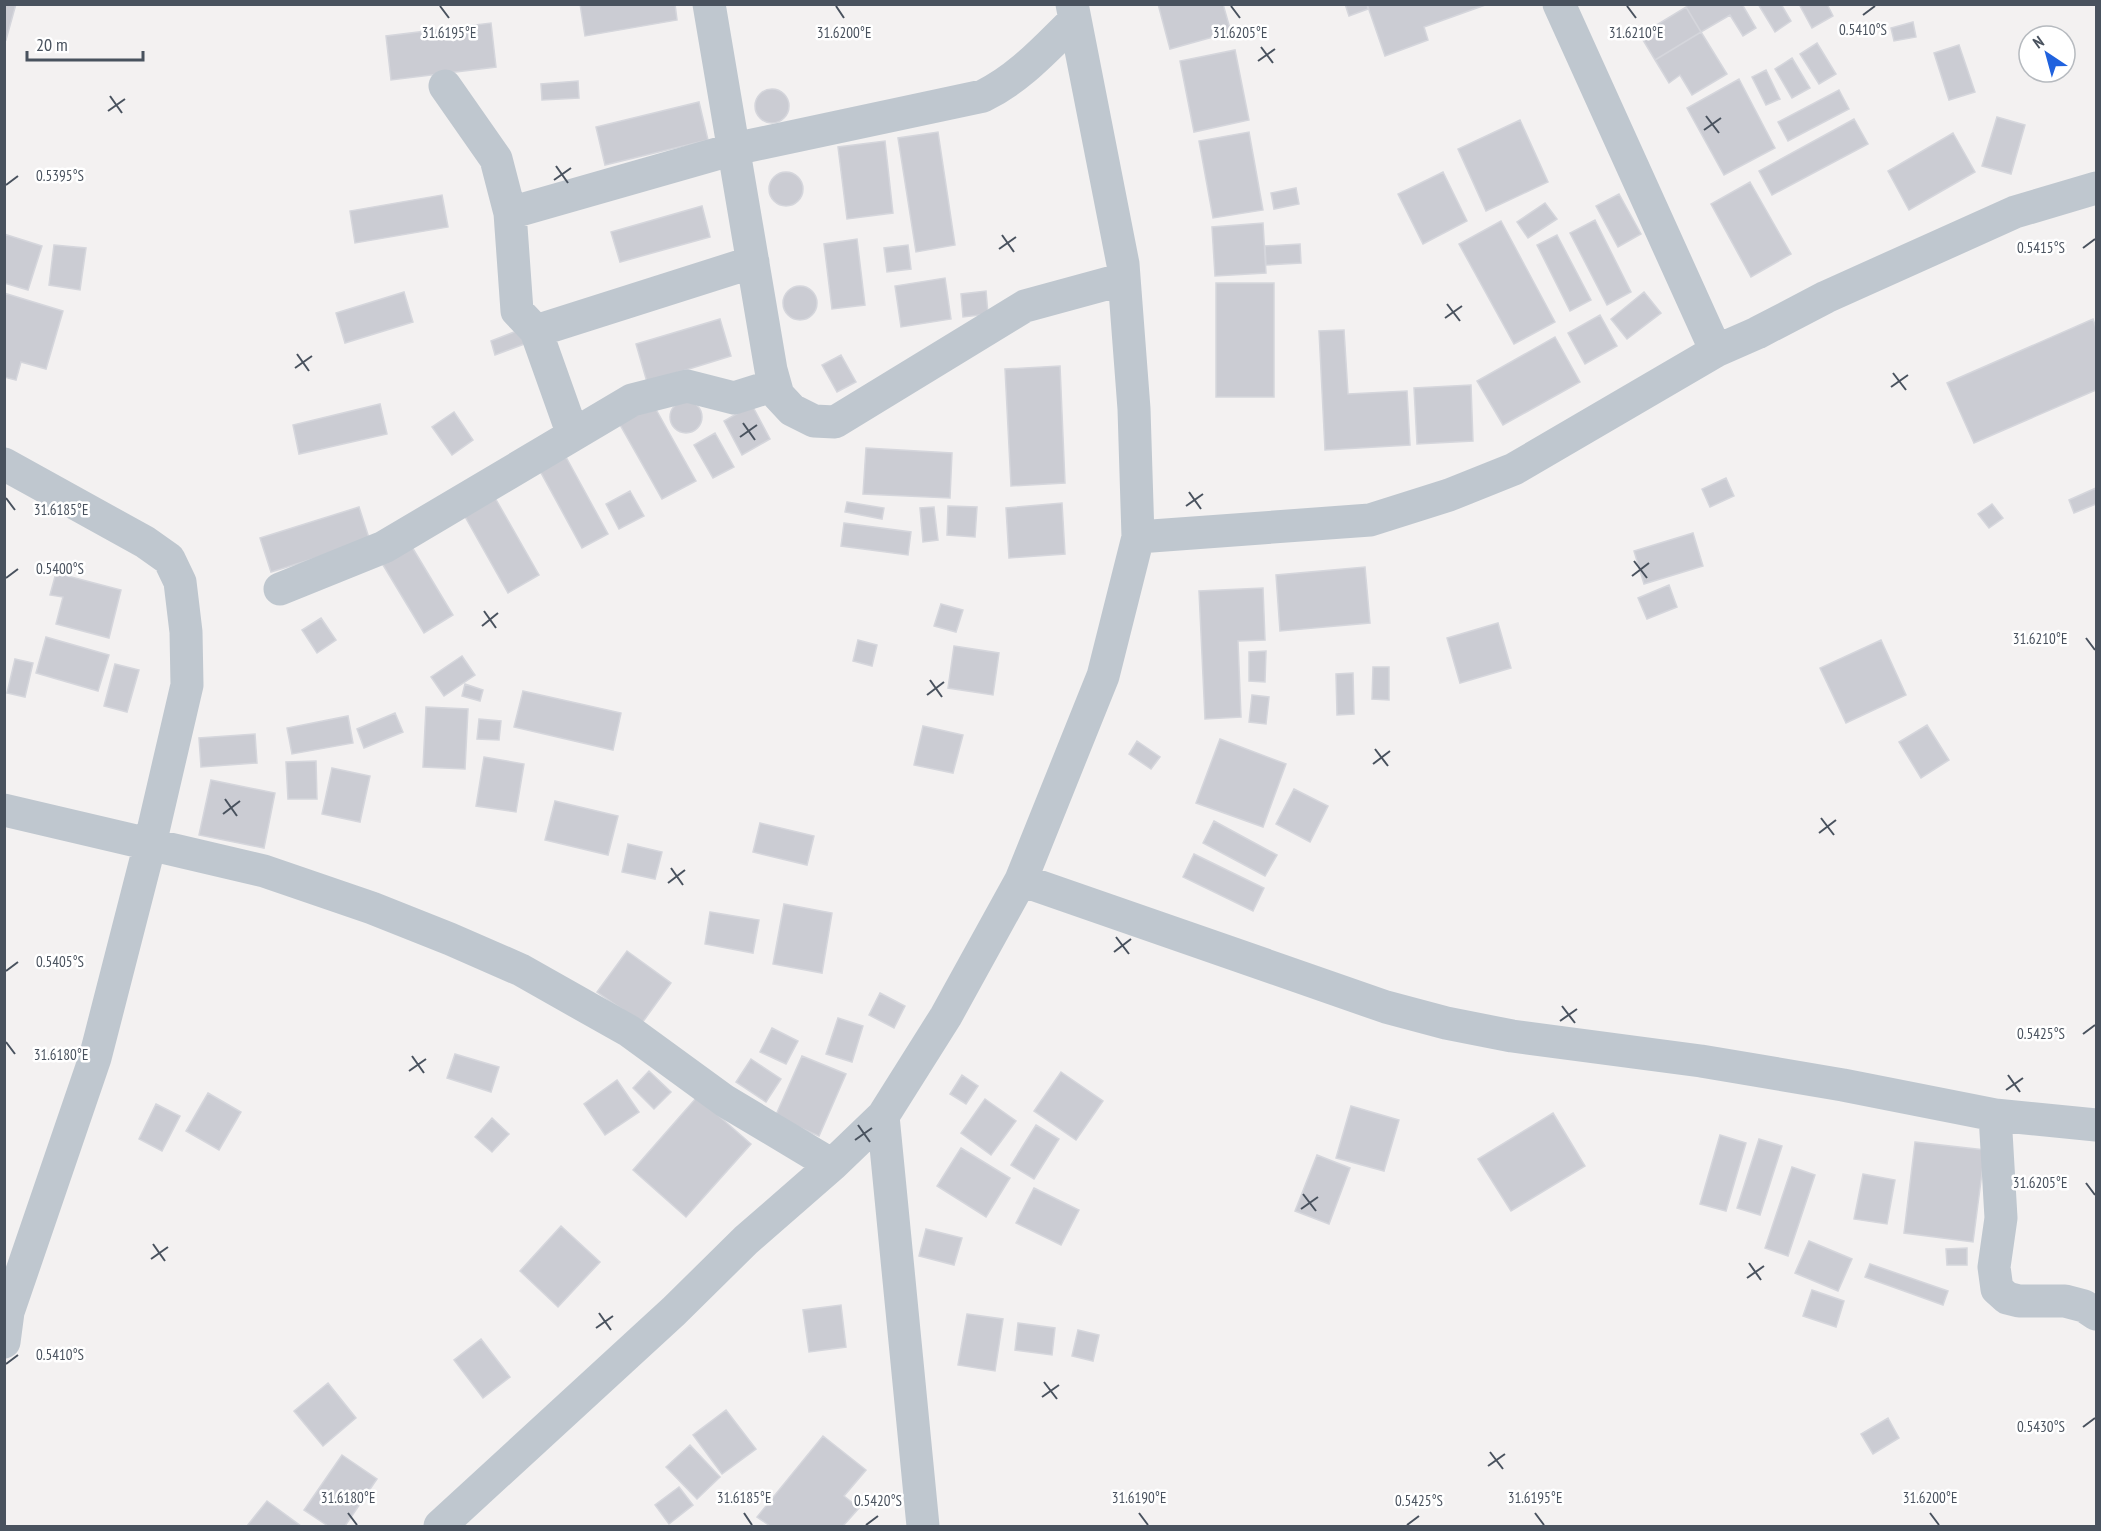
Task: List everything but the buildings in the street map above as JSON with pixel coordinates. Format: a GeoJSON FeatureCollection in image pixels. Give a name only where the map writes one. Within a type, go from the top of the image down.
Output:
{"type":"FeatureCollection","features":[{"type":"Feature","properties":{"kind":"street"},"geometry":{"type":"LineString","coordinates":[[709,4],[771,370],[778,395],[792,410],[814,421],[835,422],[1025,306],[1124,279]]}},
{"type":"Feature","properties":{"kind":"street"},"geometry":{"type":"LineString","coordinates":[[1559,4],[1716,351]]}},
{"type":"Feature","properties":{"kind":"street"},"geometry":{"type":"LineString","coordinates":[[510,213],[734,149],[983,96],[1002,87],[1024,70],[1074,12]]}},
{"type":"Feature","properties":{"kind":"street"},"geometry":{"type":"LineString","coordinates":[[440,1527],[674,1311],[746,1240],[884,1116],[946,1016],[1021,880],[1103,676],[1138,537],[1134,409],[1121,253],[1074,12]]}},
{"type":"Feature","properties":{"kind":"street"},"geometry":{"type":"LineString","coordinates":[[445,86],[496,159],[510,213],[517,311],[536,331],[573,435]]}},
{"type":"Feature","properties":{"kind":"street"},"geometry":{"type":"LineString","coordinates":[[1138,537],[1370,520],[1449,495],[1514,469],[1716,351],[1757,333],[1826,297],[2015,212],[2097,188]]}},
{"type":"Feature","properties":{"kind":"street"},"geometry":{"type":"LineString","coordinates":[[536,331],[753,262]]}},
{"type":"Feature","properties":{"kind":"street"},"geometry":{"type":"LineString","coordinates":[[280,589],[384,547],[632,400],[687,386],[734,398],[775,385]]}},
{"type":"Feature","properties":{"kind":"street"},"geometry":{"type":"LineString","coordinates":[[4,464],[145,542],[169,559],[180,582],[186,632],[187,685],[150,844],[94,1058],[8,1312],[4,1342]]}},
{"type":"Feature","properties":{"kind":"street"},"geometry":{"type":"LineString","coordinates":[[4,810],[264,872],[372,908],[521,970],[628,1031],[725,1101],[832,1165]]}},
{"type":"Feature","properties":{"kind":"street"},"geometry":{"type":"LineString","coordinates":[[1021,880],[1386,1006],[1446,1023],[1512,1036],[1701,1061],[1843,1085],[1995,1115],[2097,1125]]}},
{"type":"Feature","properties":{"kind":"street"},"geometry":{"type":"LineString","coordinates":[[1995,1115],[2001,1218],[1994,1267],[1997,1289],[2007,1298],[2019,1301],[2065,1301],[2084,1306],[2097,1314]]}},
{"type":"Feature","properties":{"kind":"street"},"geometry":{"type":"LineString","coordinates":[[884,1116],[923,1527]]}}]}
